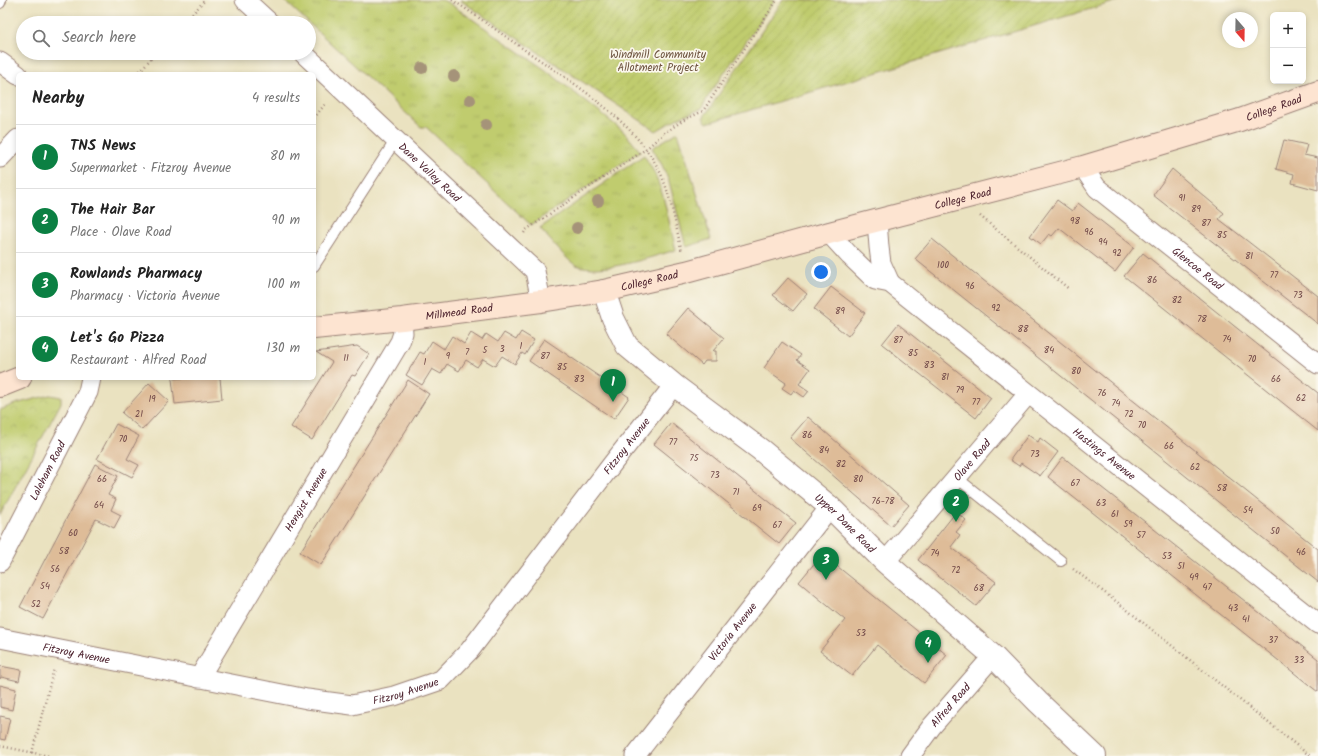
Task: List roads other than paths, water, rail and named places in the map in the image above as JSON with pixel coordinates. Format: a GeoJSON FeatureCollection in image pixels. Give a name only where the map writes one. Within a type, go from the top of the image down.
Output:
{"type":"FeatureCollection","features":[{"type":"Feature","properties":{"kind":"main road","name":"College Road"},"geometry":{"type":"LineString","coordinates":[[604,291],[686,272],[1083,167],[1240,120],[1318,92]]}},
{"type":"Feature","properties":{"kind":"main road","name":"Millmead Road"},"geometry":{"type":"LineString","coordinates":[[316,328],[402,319],[604,291]]}},
{"type":"Feature","properties":{"kind":"main road"},"geometry":{"type":"LineString","coordinates":[[0,386],[16,380]]}},
{"type":"Feature","properties":{"kind":"street"},"geometry":{"type":"LineString","coordinates":[[245,0],[262,16]]}},
{"type":"Feature","properties":{"kind":"street","name":"Dane Valley Road"},"geometry":{"type":"LineString","coordinates":[[309,60],[535,271],[541,300]]}},
{"type":"Feature","properties":{"kind":"street"},"geometry":{"type":"LineString","coordinates":[[0,62],[16,73]]}},
{"type":"Feature","properties":{"kind":"street"},"geometry":{"type":"LineString","coordinates":[[0,158],[16,141]]}},
{"type":"Feature","properties":{"kind":"street","name":"Glencoe Road"},"geometry":{"type":"LineString","coordinates":[[1083,167],[1097,188],[1318,364]]}},
{"type":"Feature","properties":{"kind":"street","name":"Hastings Avenue"},"geometry":{"type":"LineString","coordinates":[[877,221],[881,263],[890,282],[1028,394],[1318,624]]}},
{"type":"Feature","properties":{"kind":"street","name":"Hastings Avenue"},"geometry":{"type":"LineString","coordinates":[[829,233],[875,280],[890,282]]}},
{"type":"Feature","properties":{"kind":"street","name":"Upper Dane Road"},"geometry":{"type":"LineString","coordinates":[[604,291],[613,318],[627,346],[674,385],[761,450],[830,507],[885,562],[993,656],[1038,702],[1096,756]]}},
{"type":"Feature","properties":{"kind":"street","name":"Hengist Avenue"},"geometry":{"type":"LineString","coordinates":[[199,678],[400,342],[403,333],[402,319]]}},
{"type":"Feature","properties":{"kind":"street","name":"Laleham Road"},"geometry":{"type":"LineString","coordinates":[[0,562],[88,392],[91,380]]}},
{"type":"Feature","properties":{"kind":"street","name":"Fitzroy Avenue"},"geometry":{"type":"LineString","coordinates":[[0,638],[307,700],[352,705],[394,696],[441,680],[470,650],[674,385]]}},
{"type":"Feature","properties":{"kind":"street","name":"Olave Road"},"geometry":{"type":"LineString","coordinates":[[885,562],[1028,394]]}},
{"type":"Feature","properties":{"kind":"street","name":"Victoria Avenue"},"geometry":{"type":"LineString","coordinates":[[635,756],[830,507]]}},
{"type":"Feature","properties":{"kind":"street","name":"Alfred Road"},"geometry":{"type":"LineString","coordinates":[[910,756],[932,726],[993,656]]}},
{"type":"Feature","properties":{"kind":"lane"},"geometry":{"type":"LineString","coordinates":[[316,263],[395,141]]}},
{"type":"Feature","properties":{"kind":"lane"},"geometry":{"type":"LineString","coordinates":[[957,478],[1061,561]]}},
{"type":"Feature","properties":{"kind":"place","name":"TNS News"},"geometry":{"type":"Point","coordinates":[613,402]}},
{"type":"Feature","properties":{"kind":"place","name":"The Hair Bar"},"geometry":{"type":"Point","coordinates":[956,522]}},
{"type":"Feature","properties":{"kind":"place","name":"Rowlands Pharmacy"},"geometry":{"type":"Point","coordinates":[826,580]}},
{"type":"Feature","properties":{"kind":"place","name":"Let's Go Pizza"},"geometry":{"type":"Point","coordinates":[928,663]}},
{"type":"Feature","properties":{"kind":"park label","name":"Windmill Community Allotment Project"},"geometry":{"type":"Point","coordinates":[658,60]}}]}
